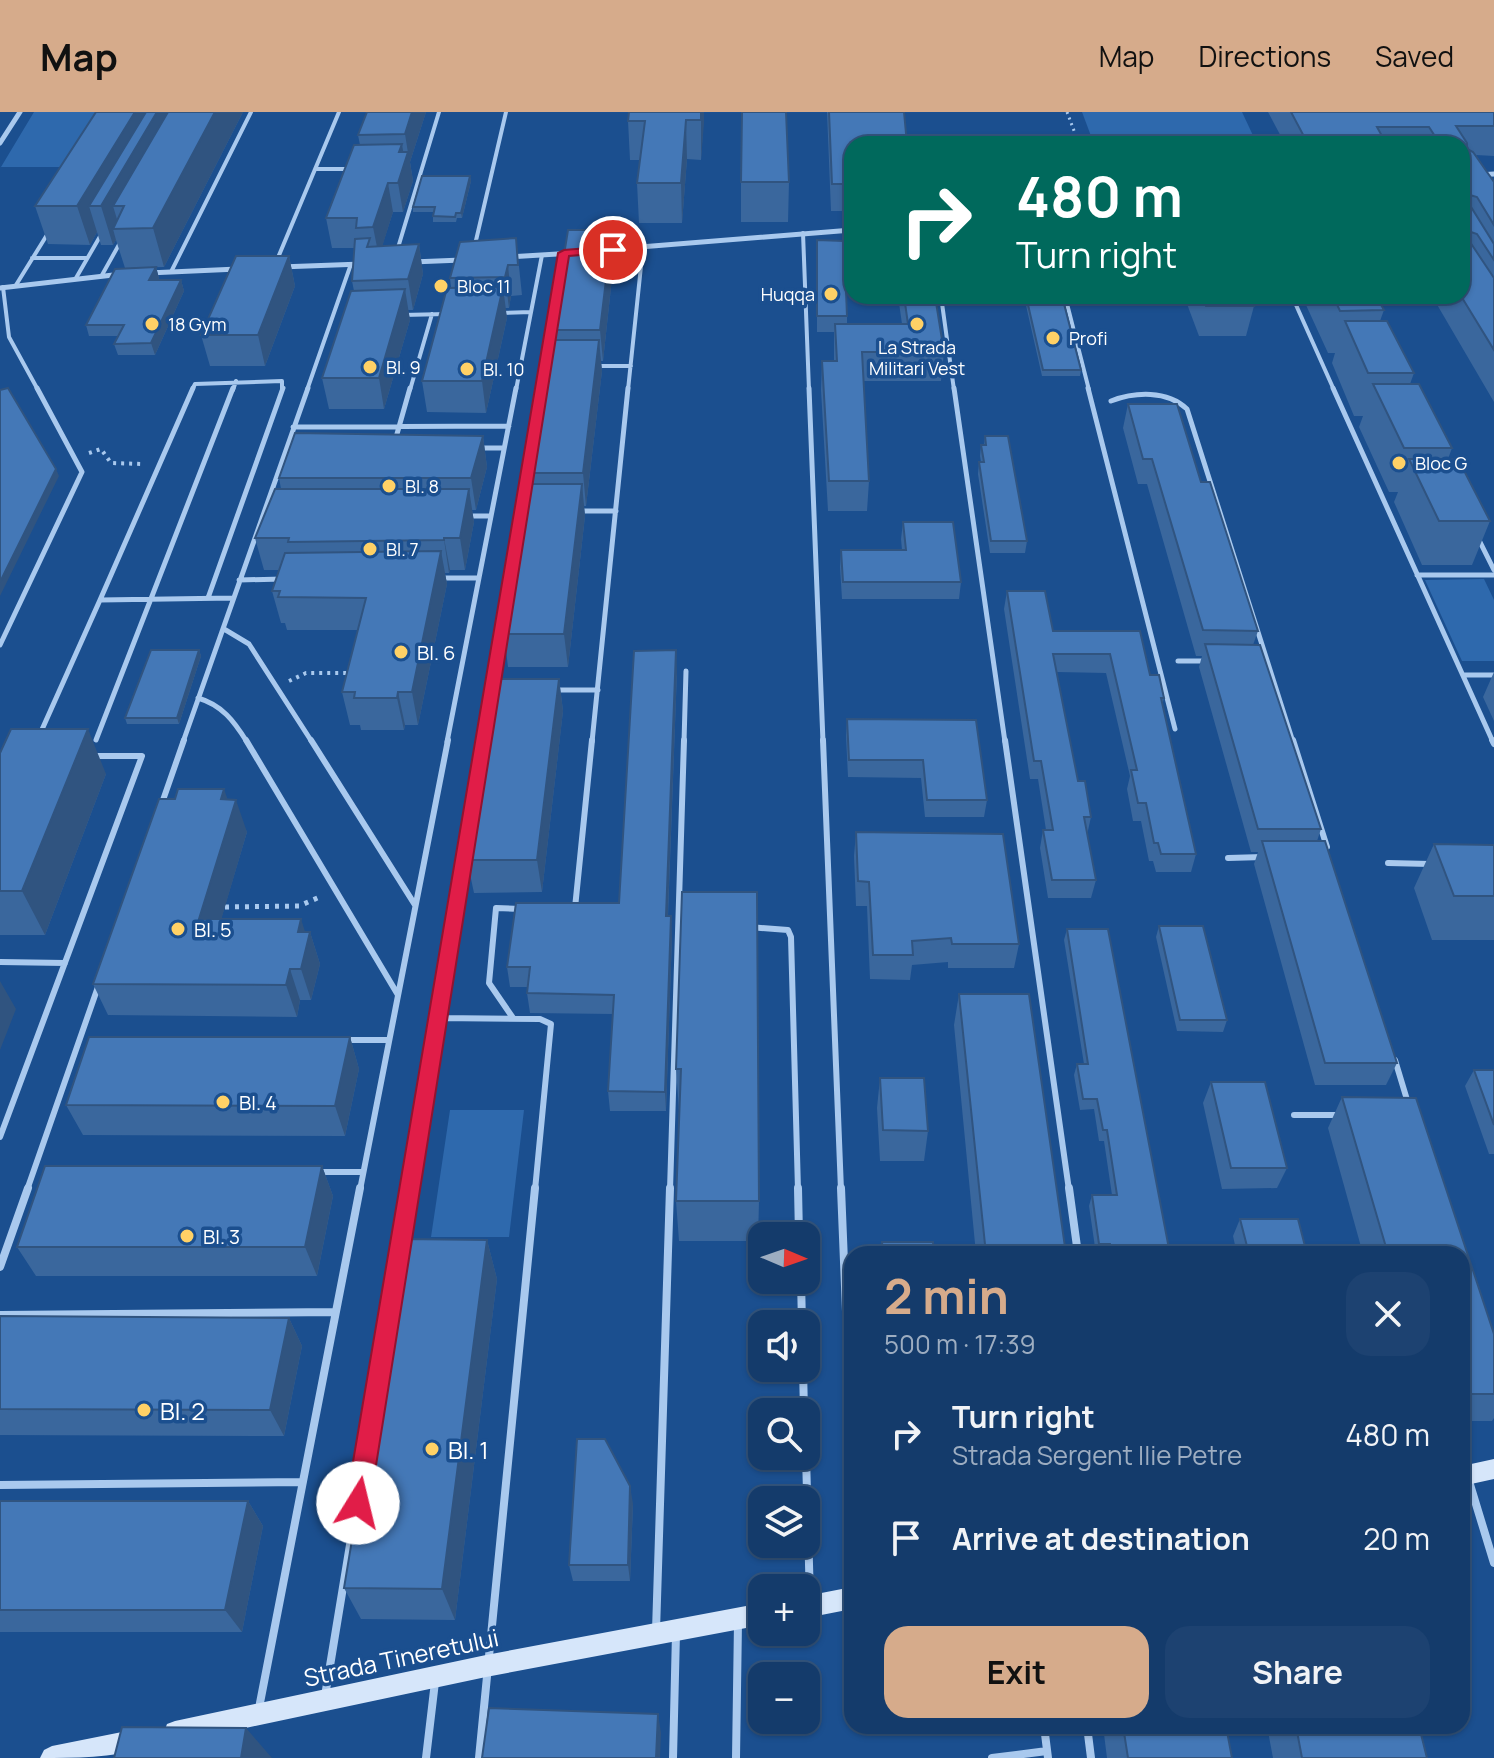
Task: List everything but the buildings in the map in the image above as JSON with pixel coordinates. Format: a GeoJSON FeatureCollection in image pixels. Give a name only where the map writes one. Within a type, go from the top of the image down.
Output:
{"type":"FeatureCollection","features":[{"type":"Feature","properties":{"kind":"street"},"geometry":{"type":"LineString","coordinates":[[0,143],[20,112]]}},
{"type":"Feature","properties":{"kind":"street"},"geometry":{"type":"LineString","coordinates":[[1470,175],[1494,174]]}},
{"type":"Feature","properties":{"kind":"street"},"geometry":{"type":"LineString","coordinates":[[589,251],[844,230]]}},
{"type":"Feature","properties":{"kind":"street"},"geometry":{"type":"LineString","coordinates":[[500,258],[577,252]]}},
{"type":"Feature","properties":{"kind":"street"},"geometry":{"type":"LineString","coordinates":[[409,262],[472,259]]}},
{"type":"Feature","properties":{"kind":"street"},"geometry":{"type":"LineString","coordinates":[[275,267],[365,264]]}},
{"type":"Feature","properties":{"kind":"street"},"geometry":{"type":"LineString","coordinates":[[143,273],[245,269]]}},
{"type":"Feature","properties":{"kind":"street"},"geometry":{"type":"LineString","coordinates":[[2,287],[129,274]]}},
{"type":"Feature","properties":{"kind":"street"},"geometry":{"type":"LineString","coordinates":[[1470,1475],[1494,1469]]}},
{"type":"Feature","properties":{"kind":"street"},"geometry":{"type":"LineString","coordinates":[[820,1605],[844,1600]]}},
{"type":"Feature","properties":{"kind":"street","name":"Strada Tineretului"},"geometry":{"type":"LineString","coordinates":[[52,1758],[436,1676],[748,1616]]}},
{"type":"Feature","properties":{"kind":"lane"},"geometry":{"type":"LineString","coordinates":[[171,272],[251,112]]}},
{"type":"Feature","properties":{"kind":"lane"},"geometry":{"type":"LineString","coordinates":[[275,267],[339,112]]}},
{"type":"Feature","properties":{"kind":"lane"},"geometry":{"type":"LineString","coordinates":[[393,262],[439,112]]}},
{"type":"Feature","properties":{"kind":"lane"},"geometry":{"type":"LineString","coordinates":[[472,259],[506,112]]}},
{"type":"Feature","properties":{"kind":"lane"},"geometry":{"type":"LineString","coordinates":[[407,168],[422,168]]}},
{"type":"Feature","properties":{"kind":"lane"},"geometry":{"type":"LineString","coordinates":[[315,169],[361,169]]}},
{"type":"Feature","properties":{"kind":"lane"},"geometry":{"type":"LineString","coordinates":[[1474,175],[1481,186]]}},
{"type":"Feature","properties":{"kind":"lane"},"geometry":{"type":"LineString","coordinates":[[16,285],[55,221]]}},
{"type":"Feature","properties":{"kind":"lane"},"geometry":{"type":"LineString","coordinates":[[76,278],[109,221]]}},
{"type":"Feature","properties":{"kind":"lane"},"geometry":{"type":"LineString","coordinates":[[803,233],[844,1259]]}},
{"type":"Feature","properties":{"kind":"lane"},"geometry":{"type":"LineString","coordinates":[[102,275],[124,236]]}},
{"type":"Feature","properties":{"kind":"lane"},"geometry":{"type":"LineString","coordinates":[[559,909],[575,909],[643,247]]}},
{"type":"Feature","properties":{"kind":"lane"},"geometry":{"type":"LineString","coordinates":[[325,1699],[564,253]]}},
{"type":"Feature","properties":{"kind":"lane"},"geometry":{"type":"LineString","coordinates":[[258,1714],[542,255]]}},
{"type":"Feature","properties":{"kind":"lane"},"geometry":{"type":"LineString","coordinates":[[32,258],[87,258]]}},
{"type":"Feature","properties":{"kind":"lane"},"geometry":{"type":"LineString","coordinates":[[157,816],[351,264]]}},
{"type":"Feature","properties":{"kind":"lane"},"geometry":{"type":"LineString","coordinates":[[0,645],[81,476],[81,467],[9,337],[2,309],[2,287]]}},
{"type":"Feature","properties":{"kind":"lane"},"geometry":{"type":"LineString","coordinates":[[942,304],[1077,1246]]}},
{"type":"Feature","properties":{"kind":"lane"},"geometry":{"type":"LineString","coordinates":[[1067,304],[1175,729]]}},
{"type":"Feature","properties":{"kind":"lane"},"geometry":{"type":"LineString","coordinates":[[1296,304],[1494,744]]}},
{"type":"Feature","properties":{"kind":"lane"},"geometry":{"type":"LineString","coordinates":[[488,313],[531,312]]}},
{"type":"Feature","properties":{"kind":"lane"},"geometry":{"type":"LineString","coordinates":[[393,447],[432,314]]}},
{"type":"Feature","properties":{"kind":"lane"},"geometry":{"type":"LineString","coordinates":[[389,315],[460,314]]}},
{"type":"Feature","properties":{"kind":"lane"},"geometry":{"type":"LineString","coordinates":[[332,317],[346,317]]}},
{"type":"Feature","properties":{"kind":"lane"},"geometry":{"type":"LineString","coordinates":[[1319,358],[1333,358]]}},
{"type":"Feature","properties":{"kind":"lane"},"geometry":{"type":"LineString","coordinates":[[546,366],[560,366]]}},
{"type":"Feature","properties":{"kind":"lane"},"geometry":{"type":"LineString","coordinates":[[588,366],[631,366]]}},
{"type":"Feature","properties":{"kind":"lane"},"geometry":{"type":"LineString","coordinates":[[38,740],[195,384],[277,380],[284,384],[208,598]]}},
{"type":"Feature","properties":{"kind":"lane"},"geometry":{"type":"LineString","coordinates":[[96,740],[236,381]]}},
{"type":"Feature","properties":{"kind":"lane"},"geometry":{"type":"LineString","coordinates":[[1111,401],[1118,398],[1164,397],[1175,400],[1187,409],[1330,857]]}},
{"type":"Feature","properties":{"kind":"lane"},"geometry":{"type":"LineString","coordinates":[[1349,422],[1363,422]]}},
{"type":"Feature","properties":{"kind":"lane"},"geometry":{"type":"LineString","coordinates":[[293,427],[509,426]]}},
{"type":"Feature","properties":{"kind":"lane"},"geometry":{"type":"LineString","coordinates":[[286,445],[301,445]]}},
{"type":"Feature","properties":{"kind":"lane"},"geometry":{"type":"LineString","coordinates":[[472,448],[504,448]]}},
{"type":"Feature","properties":{"kind":"lane"},"geometry":{"type":"LineString","coordinates":[[1383,497],[1398,497]]}},
{"type":"Feature","properties":{"kind":"lane"},"geometry":{"type":"LineString","coordinates":[[522,511],[537,511]]}},
{"type":"Feature","properties":{"kind":"lane"},"geometry":{"type":"LineString","coordinates":[[569,511],[616,511]]}},
{"type":"Feature","properties":{"kind":"lane"},"geometry":{"type":"LineString","coordinates":[[262,516],[277,516]]}},
{"type":"Feature","properties":{"kind":"lane"},"geometry":{"type":"LineString","coordinates":[[460,516],[491,516]]}},
{"type":"Feature","properties":{"kind":"lane"},"geometry":{"type":"LineString","coordinates":[[1417,575],[1494,573],[1476,534]]}},
{"type":"Feature","properties":{"kind":"lane"},"geometry":{"type":"LineString","coordinates":[[434,578],[479,578]]}},
{"type":"Feature","properties":{"kind":"lane"},"geometry":{"type":"LineString","coordinates":[[239,580],[299,579]]}},
{"type":"Feature","properties":{"kind":"lane"},"geometry":{"type":"LineString","coordinates":[[100,600],[233,598]]}},
{"type":"Feature","properties":{"kind":"lane"},"geometry":{"type":"LineString","coordinates":[[224,629],[249,644],[415,905]]}},
{"type":"Feature","properties":{"kind":"lane"},"geometry":{"type":"LineString","coordinates":[[1178,661],[1223,661]]}},
{"type":"Feature","properties":{"kind":"lane"},"geometry":{"type":"LineString","coordinates":[[1253,661],[1268,662]]}},
{"type":"Feature","properties":{"kind":"lane"},"geometry":{"type":"LineString","coordinates":[[673,1758],[666,1631],[678,927],[686,671]]}},
{"type":"Feature","properties":{"kind":"lane"},"geometry":{"type":"LineString","coordinates":[[1463,675],[1494,675]]}},
{"type":"Feature","properties":{"kind":"lane"},"geometry":{"type":"LineString","coordinates":[[537,690],[598,690]]}},
{"type":"Feature","properties":{"kind":"lane"},"geometry":{"type":"LineString","coordinates":[[492,691],[507,691]]}},
{"type":"Feature","properties":{"kind":"lane"},"geometry":{"type":"LineString","coordinates":[[198,698],[215,703],[235,722],[398,995]]}},
{"type":"Feature","properties":{"kind":"lane"},"geometry":{"type":"LineString","coordinates":[[0,1137],[142,756],[84,756]]}},
{"type":"Feature","properties":{"kind":"lane"},"geometry":{"type":"LineString","coordinates":[[1228,858],[1272,857]]}},
{"type":"Feature","properties":{"kind":"lane"},"geometry":{"type":"LineString","coordinates":[[1388,863],[1433,864]]}},
{"type":"Feature","properties":{"kind":"lane"},"geometry":{"type":"LineString","coordinates":[[513,1018],[489,983],[496,908],[527,909]]}},
{"type":"Feature","properties":{"kind":"lane"},"geometry":{"type":"LineString","coordinates":[[678,927],[692,927]]}},
{"type":"Feature","properties":{"kind":"lane"},"geometry":{"type":"LineString","coordinates":[[735,927],[777,927],[788,930],[791,937],[799,1222]]}},
{"type":"Feature","properties":{"kind":"lane"},"geometry":{"type":"LineString","coordinates":[[0,962],[65,963]]}},
{"type":"Feature","properties":{"kind":"lane"},"geometry":{"type":"LineString","coordinates":[[0,1267],[100,979]]}},
{"type":"Feature","properties":{"kind":"lane"},"geometry":{"type":"LineString","coordinates":[[438,1018],[540,1019],[551,1024],[479,1758]]}},
{"type":"Feature","properties":{"kind":"lane"},"geometry":{"type":"LineString","coordinates":[[80,1038],[95,1038]]}},
{"type":"Feature","properties":{"kind":"lane"},"geometry":{"type":"LineString","coordinates":[[342,1040],[389,1040]]}},
{"type":"Feature","properties":{"kind":"lane"},"geometry":{"type":"LineString","coordinates":[[1393,1055],[1413,1116]]}},
{"type":"Feature","properties":{"kind":"lane"},"geometry":{"type":"LineString","coordinates":[[1294,1115],[1353,1115]]}},
{"type":"Feature","properties":{"kind":"lane"},"geometry":{"type":"LineString","coordinates":[[34,1169],[50,1169]]}},
{"type":"Feature","properties":{"kind":"lane"},"geometry":{"type":"LineString","coordinates":[[316,1172],[363,1172]]}},
{"type":"Feature","properties":{"kind":"lane"},"geometry":{"type":"LineString","coordinates":[[0,1315],[335,1312]]}},
{"type":"Feature","properties":{"kind":"lane"},"geometry":{"type":"LineString","coordinates":[[806,1470],[808,1574]]}},
{"type":"Feature","properties":{"kind":"lane"},"geometry":{"type":"LineString","coordinates":[[0,1485],[302,1482]]}},
{"type":"Feature","properties":{"kind":"lane"},"geometry":{"type":"LineString","coordinates":[[1470,1491],[1494,1563]]}},
{"type":"Feature","properties":{"kind":"lane"},"geometry":{"type":"LineString","coordinates":[[736,1758],[738,1618]]}},
{"type":"Feature","properties":{"kind":"lane"},"geometry":{"type":"LineString","coordinates":[[426,1758],[436,1676]]}},
{"type":"Feature","properties":{"kind":"lane"},"geometry":{"type":"LineString","coordinates":[[992,1758],[1048,1755],[1045,1734]]}},
{"type":"Feature","properties":{"kind":"lane"},"geometry":{"type":"LineString","coordinates":[[1088,1734],[1091,1758]]}},
{"type":"Feature","properties":{"kind":"path"},"geometry":{"type":"LineString","coordinates":[[1067,112],[1076,136]]}},
{"type":"Feature","properties":{"kind":"path"},"geometry":{"type":"LineString","coordinates":[[75,458],[101,449],[111,463],[159,464]]}},
{"type":"Feature","properties":{"kind":"path"},"geometry":{"type":"LineString","coordinates":[[277,687],[306,673],[363,673]]}},
{"type":"Feature","properties":{"kind":"path"},"geometry":{"type":"LineString","coordinates":[[225,907],[299,906],[336,891]]}},
{"type":"Feature","properties":{"kind":"shaded area"},"geometry":{"type":"Polygon","coordinates":[[[34,112],[111,112],[76,167],[1,167],[34,112]]]}},
{"type":"Feature","properties":{"kind":"shaded area"},"geometry":{"type":"Polygon","coordinates":[[[1082,112],[1242,112],[1253,136],[1091,136],[1082,112]]]}},
{"type":"Feature","properties":{"kind":"shaded area"},"geometry":{"type":"Polygon","coordinates":[[[1484,579],[1494,600],[1494,661],[1462,661],[1425,580],[1484,579]]]}},
{"type":"Feature","properties":{"kind":"shaded area"},"geometry":{"type":"Polygon","coordinates":[[[450,1110],[524,1110],[509,1237],[431,1237],[450,1110]]]}},
{"type":"Feature","properties":{"kind":"place","name":"Bloc 11"},"geometry":{"type":"Point","coordinates":[441,286]}},
{"type":"Feature","properties":{"kind":"place","name":"Huqqa"},"geometry":{"type":"Point","coordinates":[831,294]}},
{"type":"Feature","properties":{"kind":"place","name":"18 Gym"},"geometry":{"type":"Point","coordinates":[152,324]}},
{"type":"Feature","properties":{"kind":"place","name":"La Strada Militari Vest"},"geometry":{"type":"Point","coordinates":[917,324]}},
{"type":"Feature","properties":{"kind":"place","name":"Profi"},"geometry":{"type":"Point","coordinates":[1053,338]}},
{"type":"Feature","properties":{"kind":"place","name":"Bl. 9"},"geometry":{"type":"Point","coordinates":[370,367]}},
{"type":"Feature","properties":{"kind":"place","name":"Bl. 10"},"geometry":{"type":"Point","coordinates":[467,369]}},
{"type":"Feature","properties":{"kind":"place","name":"Bloc G"},"geometry":{"type":"Point","coordinates":[1399,463]}},
{"type":"Feature","properties":{"kind":"place","name":"Bl. 8"},"geometry":{"type":"Point","coordinates":[389,486]}},
{"type":"Feature","properties":{"kind":"place","name":"Bl. 7"},"geometry":{"type":"Point","coordinates":[370,549]}},
{"type":"Feature","properties":{"kind":"place","name":"Bl. 6"},"geometry":{"type":"Point","coordinates":[401,652]}},
{"type":"Feature","properties":{"kind":"place","name":"Bl. 5"},"geometry":{"type":"Point","coordinates":[178,929]}},
{"type":"Feature","properties":{"kind":"place","name":"Bl. 4"},"geometry":{"type":"Point","coordinates":[223,1102]}},
{"type":"Feature","properties":{"kind":"place","name":"Bl. 3"},"geometry":{"type":"Point","coordinates":[187,1236]}},
{"type":"Feature","properties":{"kind":"place","name":"Bl. 2"},"geometry":{"type":"Point","coordinates":[144,1410]}},
{"type":"Feature","properties":{"kind":"place","name":"Bl. 1"},"geometry":{"type":"Point","coordinates":[432,1449]}},
{"type":"Feature","properties":{"kind":"route"},"geometry":{"type":"LineString","coordinates":[[358,1503],[564,253],[613,250]]}}]}
